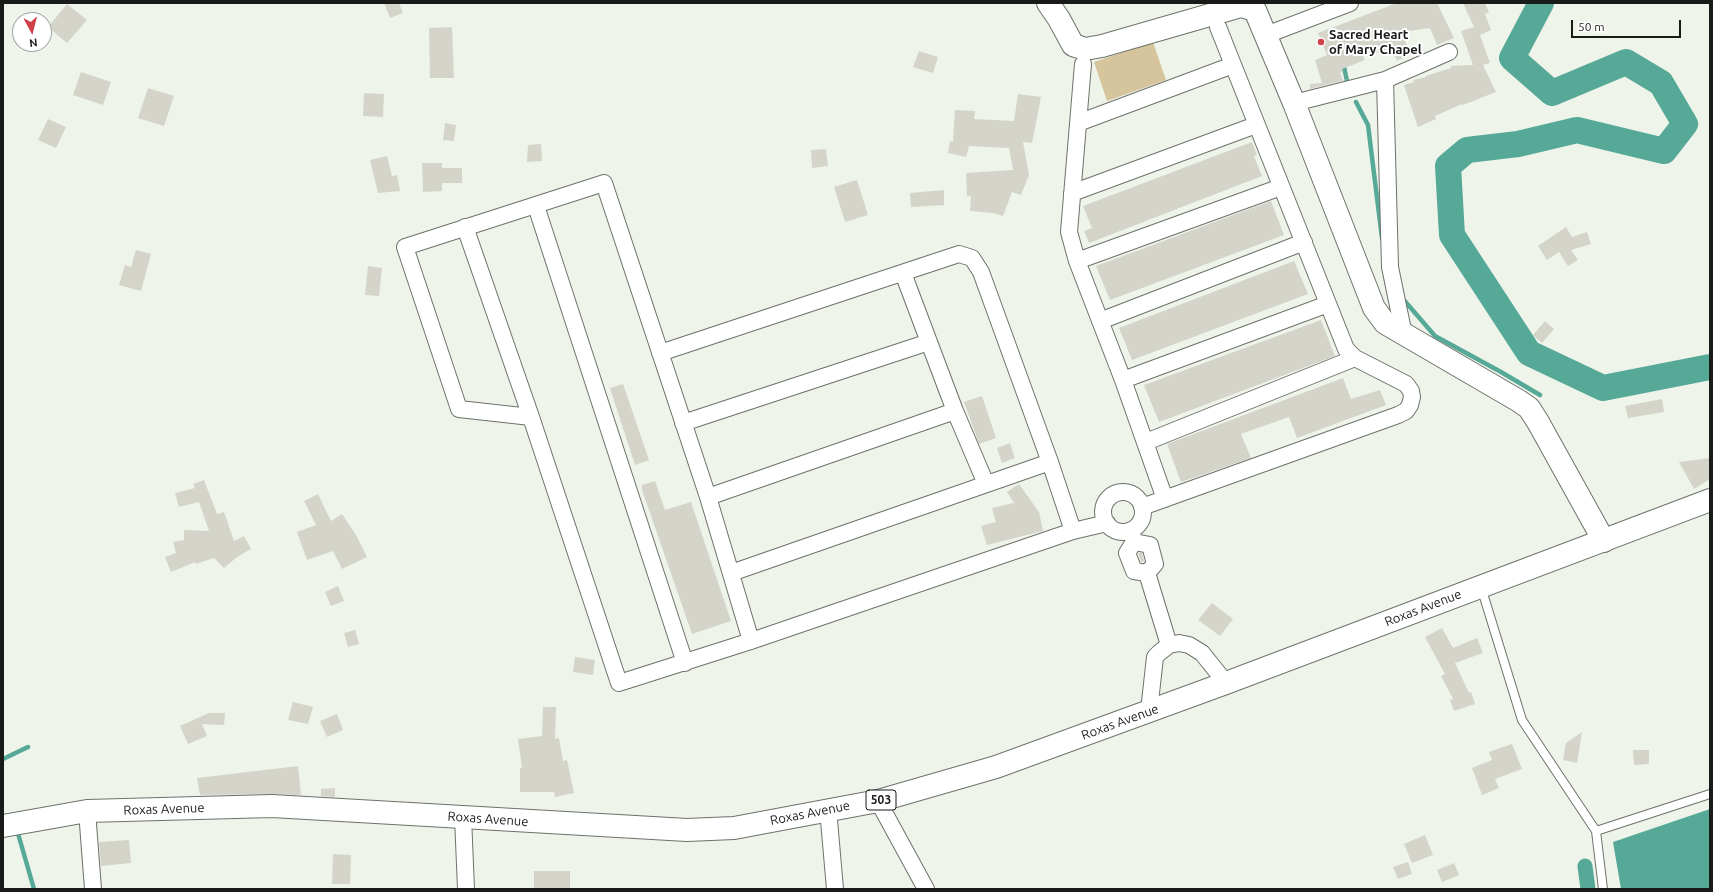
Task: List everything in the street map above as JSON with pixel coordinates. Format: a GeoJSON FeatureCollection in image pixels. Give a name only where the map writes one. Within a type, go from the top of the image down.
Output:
{"type":"FeatureCollection","features":[{"type":"Feature","properties":{"kind":"main road"},"geometry":{"type":"LineString","coordinates":[[1048,3],[1059,19],[1073,45],[1085,50],[1241,6],[1256,6],[1266,35],[1374,308],[1385,323],[1529,408],[1604,541]]}},
{"type":"Feature","properties":{"kind":"main road","name":"Roxas Avenue"},"geometry":{"type":"LineString","coordinates":[[3,826],[87,811],[272,806],[687,830],[734,828],[878,800],[996,767],[1604,541],[1710,500]]}},
{"type":"Feature","properties":{"kind":"street"},"geometry":{"type":"LineString","coordinates":[[1266,35],[1350,3]]}},
{"type":"Feature","properties":{"kind":"street"},"geometry":{"type":"LineString","coordinates":[[1142,507],[1406,411],[1410,405],[1412,397],[1412,391],[1406,384],[1355,358],[1346,349],[1218,27]]}},
{"type":"Feature","properties":{"kind":"street"},"geometry":{"type":"LineString","coordinates":[[1294,104],[1385,80],[1449,52]]}},
{"type":"Feature","properties":{"kind":"street"},"geometry":{"type":"LineString","coordinates":[[1083,64],[1068,232],[1077,261],[1100,322],[1124,380],[1165,499]]}},
{"type":"Feature","properties":{"kind":"street"},"geometry":{"type":"LineString","coordinates":[[1078,123],[1233,65]]}},
{"type":"Feature","properties":{"kind":"street"},"geometry":{"type":"LineString","coordinates":[[1385,80],[1390,266],[1404,335]]}},
{"type":"Feature","properties":{"kind":"street"},"geometry":{"type":"LineString","coordinates":[[1072,194],[1256,125]]}},
{"type":"Feature","properties":{"kind":"street"},"geometry":{"type":"LineString","coordinates":[[531,417],[459,409],[405,247],[604,183],[708,497],[751,641]]}},
{"type":"Feature","properties":{"kind":"street"},"geometry":{"type":"LineString","coordinates":[[1077,261],[1281,187]]}},
{"type":"Feature","properties":{"kind":"street"},"geometry":{"type":"LineString","coordinates":[[536,206],[685,663]]}},
{"type":"Feature","properties":{"kind":"street"},"geometry":{"type":"LineString","coordinates":[[465,227],[531,417],[619,683],[751,641],[1073,531],[1107,523]]}},
{"type":"Feature","properties":{"kind":"street"},"geometry":{"type":"LineString","coordinates":[[1100,322],[1304,242]]}},
{"type":"Feature","properties":{"kind":"street"},"geometry":{"type":"LineString","coordinates":[[660,353],[958,254],[972,258],[981,272],[1050,462],[1073,531]]}},
{"type":"Feature","properties":{"kind":"street"},"geometry":{"type":"LineString","coordinates":[[903,273],[955,411],[986,484]]}},
{"type":"Feature","properties":{"kind":"street"},"geometry":{"type":"LineString","coordinates":[[1124,380],[1328,304]]}},
{"type":"Feature","properties":{"kind":"street"},"geometry":{"type":"LineString","coordinates":[[683,423],[929,342]]}},
{"type":"Feature","properties":{"kind":"street"},"geometry":{"type":"LineString","coordinates":[[1146,442],[1355,358]]}},
{"type":"Feature","properties":{"kind":"street"},"geometry":{"type":"LineString","coordinates":[[708,497],[955,411]]}},
{"type":"Feature","properties":{"kind":"street"},"geometry":{"type":"LineString","coordinates":[[731,573],[1050,462]]}},
{"type":"Feature","properties":{"kind":"street"},"geometry":{"type":"LineString","coordinates":[[1133,536],[1143,514],[1140,501],[1135,496],[1122,493],[1115,494],[1105,504],[1103,510],[1104,517],[1107,523],[1118,531],[1124,532],[1150,545],[1155,564],[1147,573],[1169,645]]}},
{"type":"Feature","properties":{"kind":"street"},"geometry":{"type":"LineString","coordinates":[[1149,711],[1155,658],[1169,645],[1179,643],[1189,645],[1202,653],[1226,682]]}},
{"type":"Feature","properties":{"kind":"street"},"geometry":{"type":"LineString","coordinates":[[878,800],[926,889]]}},
{"type":"Feature","properties":{"kind":"street"},"geometry":{"type":"LineString","coordinates":[[828,809],[835,889]]}},
{"type":"Feature","properties":{"kind":"street"},"geometry":{"type":"LineString","coordinates":[[87,811],[93,889]]}},
{"type":"Feature","properties":{"kind":"street"},"geometry":{"type":"LineString","coordinates":[[462,817],[466,889]]}},
{"type":"Feature","properties":{"kind":"lane"},"geometry":{"type":"LineString","coordinates":[[1480,586],[1522,720],[1596,831],[1603,889]]}},
{"type":"Feature","properties":{"kind":"lane"},"geometry":{"type":"LineString","coordinates":[[1596,831],[1710,794]]}},
{"type":"Feature","properties":{"kind":"shaded area"},"geometry":{"type":"Polygon","coordinates":[[[1153,42],[1166,80],[1107,101],[1094,62],[1153,42]]]}},
{"type":"Feature","properties":{"kind":"water"},"geometry":{"type":"Polygon","coordinates":[[[1710,809],[1710,889],[1621,889],[1613,842],[1710,809]]]}},
{"type":"Feature","properties":{"kind":"building"},"geometry":{"type":"Polygon","coordinates":[[[384,3],[399,3],[403,13],[390,18],[384,3]]]}},
{"type":"Feature","properties":{"kind":"building"},"geometry":{"type":"Polygon","coordinates":[[[1397,3],[1437,3],[1454,38],[1437,45],[1430,28],[1401,32],[1411,54],[1397,61],[1392,50],[1363,56],[1365,60],[1342,69],[1343,72],[1340,73],[1343,80],[1349,79],[1310,89],[1310,84],[1322,83],[1315,60],[1327,55],[1318,33],[1397,3]]]}},
{"type":"Feature","properties":{"kind":"building"},"geometry":{"type":"Polygon","coordinates":[[[1463,3],[1485,3],[1489,12],[1485,14],[1491,30],[1480,35],[1490,63],[1483,65],[1496,92],[1463,105],[1462,104],[1435,116],[1436,119],[1418,127],[1404,85],[1414,82],[1413,80],[1451,68],[1451,66],[1473,65],[1461,31],[1474,27],[1463,3]]]}},
{"type":"Feature","properties":{"kind":"building"},"geometry":{"type":"Polygon","coordinates":[[[67,4],[87,20],[67,43],[52,30],[52,22],[67,4]]]}},
{"type":"Feature","properties":{"kind":"building"},"geometry":{"type":"Polygon","coordinates":[[[452,27],[454,78],[430,78],[429,28],[452,27]]]}},
{"type":"Feature","properties":{"kind":"building"},"geometry":{"type":"Polygon","coordinates":[[[919,51],[938,57],[933,73],[913,67],[919,51]]]}},
{"type":"Feature","properties":{"kind":"building"},"geometry":{"type":"Polygon","coordinates":[[[81,72],[111,82],[103,105],[73,95],[81,72]]]}},
{"type":"Feature","properties":{"kind":"building"},"geometry":{"type":"Polygon","coordinates":[[[148,88],[174,96],[164,126],[138,118],[148,88]]]}},
{"type":"Feature","properties":{"kind":"building"},"geometry":{"type":"Polygon","coordinates":[[[364,93],[384,94],[383,117],[363,116],[364,93]]]}},
{"type":"Feature","properties":{"kind":"building"},"geometry":{"type":"Polygon","coordinates":[[[1018,94],[1041,97],[1032,143],[1023,142],[1029,175],[1021,195],[1012,192],[1003,216],[994,213],[970,211],[971,196],[967,196],[966,173],[1013,170],[1009,148],[969,146],[966,157],[948,153],[950,141],[953,142],[955,110],[975,111],[974,119],[1014,121],[1018,94]]]}},
{"type":"Feature","properties":{"kind":"building"},"geometry":{"type":"Polygon","coordinates":[[[48,119],[66,127],[56,148],[38,140],[48,119]]]}},
{"type":"Feature","properties":{"kind":"building"},"geometry":{"type":"Polygon","coordinates":[[[445,123],[456,125],[454,141],[443,140],[445,123]]]}},
{"type":"Feature","properties":{"kind":"building"},"geometry":{"type":"Polygon","coordinates":[[[1252,142],[1257,155],[1254,156],[1262,176],[1089,243],[1084,231],[1092,228],[1083,206],[1252,142]]]}},
{"type":"Feature","properties":{"kind":"building"},"geometry":{"type":"Polygon","coordinates":[[[541,144],[542,161],[527,162],[528,145],[541,144]]]}},
{"type":"Feature","properties":{"kind":"building"},"geometry":{"type":"Polygon","coordinates":[[[826,149],[828,166],[812,168],[811,150],[826,149]]]}},
{"type":"Feature","properties":{"kind":"building"},"geometry":{"type":"Polygon","coordinates":[[[387,156],[392,176],[397,175],[400,191],[378,193],[370,160],[387,156]]]}},
{"type":"Feature","properties":{"kind":"building"},"geometry":{"type":"Polygon","coordinates":[[[422,163],[442,163],[442,168],[462,168],[462,183],[442,183],[442,191],[423,192],[422,163]]]}},
{"type":"Feature","properties":{"kind":"building"},"geometry":{"type":"Polygon","coordinates":[[[857,180],[868,215],[845,222],[834,187],[857,180]]]}},
{"type":"Feature","properties":{"kind":"building"},"geometry":{"type":"Polygon","coordinates":[[[944,190],[944,205],[911,207],[910,193],[944,190]]]}},
{"type":"Feature","properties":{"kind":"building"},"geometry":{"type":"Polygon","coordinates":[[[1271,201],[1284,235],[1110,300],[1096,266],[1271,201]]]}},
{"type":"Feature","properties":{"kind":"building"},"geometry":{"type":"Polygon","coordinates":[[[1566,227],[1572,237],[1587,232],[1591,244],[1571,250],[1578,260],[1568,266],[1559,252],[1547,260],[1538,246],[1566,227]]]}},
{"type":"Feature","properties":{"kind":"building"},"geometry":{"type":"Polygon","coordinates":[[[136,250],[151,254],[141,291],[119,285],[125,265],[131,267],[136,250]]]}},
{"type":"Feature","properties":{"kind":"building"},"geometry":{"type":"Polygon","coordinates":[[[1294,261],[1308,294],[1132,360],[1119,328],[1294,261]]]}},
{"type":"Feature","properties":{"kind":"building"},"geometry":{"type":"Polygon","coordinates":[[[368,266],[382,268],[379,296],[365,295],[368,266]]]}},
{"type":"Feature","properties":{"kind":"building"},"geometry":{"type":"Polygon","coordinates":[[[1321,320],[1335,356],[1159,422],[1144,385],[1321,320]]]}},
{"type":"Feature","properties":{"kind":"building"},"geometry":{"type":"Polygon","coordinates":[[[1545,321],[1554,329],[1542,343],[1533,335],[1545,321]]]}},
{"type":"Feature","properties":{"kind":"building"},"geometry":{"type":"Polygon","coordinates":[[[1343,378],[1351,399],[1380,390],[1386,405],[1297,438],[1289,417],[1241,434],[1251,458],[1181,482],[1167,444],[1343,378]]]}},
{"type":"Feature","properties":{"kind":"building"},"geometry":{"type":"Polygon","coordinates":[[[623,384],[649,460],[635,465],[610,388],[623,384]]]}},
{"type":"Feature","properties":{"kind":"building"},"geometry":{"type":"Polygon","coordinates":[[[982,396],[996,438],[979,444],[964,402],[982,396]]]}},
{"type":"Feature","properties":{"kind":"building"},"geometry":{"type":"Polygon","coordinates":[[[1662,399],[1664,412],[1628,418],[1625,406],[1662,399]]]}},
{"type":"Feature","properties":{"kind":"building"},"geometry":{"type":"Polygon","coordinates":[[[1010,443],[1015,458],[1002,463],[997,448],[1010,443]]]}},
{"type":"Feature","properties":{"kind":"building"},"geometry":{"type":"Polygon","coordinates":[[[1710,458],[1710,479],[1694,489],[1679,462],[1710,458]]]}},
{"type":"Feature","properties":{"kind":"building"},"geometry":{"type":"Polygon","coordinates":[[[204,480],[217,514],[224,512],[234,541],[244,536],[251,549],[237,557],[224,568],[214,558],[196,564],[195,562],[171,572],[165,557],[176,553],[173,542],[184,540],[184,530],[209,531],[199,502],[179,507],[175,493],[195,488],[193,484],[204,480]]]}},
{"type":"Feature","properties":{"kind":"building"},"geometry":{"type":"Polygon","coordinates":[[[655,481],[665,510],[691,502],[731,621],[692,634],[642,490],[642,485],[655,481]]]}},
{"type":"Feature","properties":{"kind":"building"},"geometry":{"type":"Polygon","coordinates":[[[1019,484],[1039,512],[1043,531],[987,545],[981,526],[996,522],[992,508],[1014,503],[1007,492],[1019,484]]]}},
{"type":"Feature","properties":{"kind":"building"},"geometry":{"type":"Polygon","coordinates":[[[318,494],[331,521],[342,514],[356,535],[367,557],[342,569],[333,551],[307,560],[297,532],[316,525],[304,501],[318,494]]]}},
{"type":"Feature","properties":{"kind":"building"},"geometry":{"type":"Polygon","coordinates":[[[1139,553],[1142,553],[1144,561],[1141,562],[1139,553]]]}},
{"type":"Feature","properties":{"kind":"building"},"geometry":{"type":"Polygon","coordinates":[[[338,586],[344,601],[331,606],[325,592],[338,586]]]}},
{"type":"Feature","properties":{"kind":"building"},"geometry":{"type":"Polygon","coordinates":[[[1212,603],[1233,619],[1220,636],[1198,620],[1212,603]]]}},
{"type":"Feature","properties":{"kind":"building"},"geometry":{"type":"Polygon","coordinates":[[[1442,628],[1453,648],[1477,638],[1483,653],[1455,663],[1469,693],[1471,692],[1475,704],[1454,711],[1450,700],[1453,699],[1441,676],[1445,674],[1425,637],[1442,628]]]}},
{"type":"Feature","properties":{"kind":"building"},"geometry":{"type":"Polygon","coordinates":[[[355,630],[359,644],[348,647],[344,633],[355,630]]]}},
{"type":"Feature","properties":{"kind":"building"},"geometry":{"type":"Polygon","coordinates":[[[575,657],[595,660],[593,675],[573,672],[575,657]]]}},
{"type":"Feature","properties":{"kind":"building"},"geometry":{"type":"Polygon","coordinates":[[[293,702],[313,707],[308,724],[288,720],[293,702]]]}},
{"type":"Feature","properties":{"kind":"building"},"geometry":{"type":"Polygon","coordinates":[[[543,707],[556,707],[555,739],[559,738],[563,761],[567,760],[574,793],[555,797],[554,792],[520,792],[520,768],[522,768],[518,739],[542,736],[543,707]]]}},
{"type":"Feature","properties":{"kind":"building"},"geometry":{"type":"Polygon","coordinates":[[[209,713],[225,713],[224,725],[202,724],[207,736],[188,744],[180,726],[209,713]]]}},
{"type":"Feature","properties":{"kind":"building"},"geometry":{"type":"Polygon","coordinates":[[[337,714],[343,730],[327,737],[320,721],[337,714]]]}},
{"type":"Feature","properties":{"kind":"building"},"geometry":{"type":"Polygon","coordinates":[[[1582,732],[1577,763],[1563,760],[1566,743],[1582,732]]]}},
{"type":"Feature","properties":{"kind":"building"},"geometry":{"type":"Polygon","coordinates":[[[1512,744],[1522,769],[1495,779],[1499,788],[1482,795],[1472,768],[1492,760],[1489,752],[1512,744]]]}},
{"type":"Feature","properties":{"kind":"building"},"geometry":{"type":"Polygon","coordinates":[[[1633,750],[1649,750],[1649,764],[1634,765],[1633,750]]]}},
{"type":"Feature","properties":{"kind":"building"},"geometry":{"type":"Polygon","coordinates":[[[298,766],[301,795],[200,795],[197,778],[298,766]]]}},
{"type":"Feature","properties":{"kind":"building"},"geometry":{"type":"Polygon","coordinates":[[[335,788],[335,797],[321,796],[321,789],[335,788]]]}},
{"type":"Feature","properties":{"kind":"building"},"geometry":{"type":"Polygon","coordinates":[[[1425,835],[1433,855],[1412,863],[1404,844],[1425,835]]]}},
{"type":"Feature","properties":{"kind":"building"},"geometry":{"type":"Polygon","coordinates":[[[129,840],[131,863],[101,866],[99,842],[129,840]]]}},
{"type":"Feature","properties":{"kind":"building"},"geometry":{"type":"Polygon","coordinates":[[[333,854],[351,855],[350,884],[332,884],[333,854]]]}},
{"type":"Feature","properties":{"kind":"building"},"geometry":{"type":"Polygon","coordinates":[[[1408,862],[1412,874],[1398,879],[1393,867],[1408,862]]]}},
{"type":"Feature","properties":{"kind":"building"},"geometry":{"type":"Polygon","coordinates":[[[1454,863],[1459,875],[1442,882],[1437,870],[1454,863]]]}},
{"type":"Feature","properties":{"kind":"building"},"geometry":{"type":"Polygon","coordinates":[[[534,871],[570,871],[570,889],[534,889],[534,871]]]}},
{"type":"Feature","properties":{"kind":"waterway"},"geometry":{"type":"LineString","coordinates":[[1541,3],[1512,58],[1552,93],[1626,62],[1661,83],[1685,124],[1664,151],[1577,130],[1518,144],[1467,150],[1448,166],[1452,235],[1529,353],[1603,388],[1710,367]]}},
{"type":"Feature","properties":{"kind":"waterway"},"geometry":{"type":"LineString","coordinates":[[1343,62],[1348,86]]}},
{"type":"Feature","properties":{"kind":"waterway"},"geometry":{"type":"LineString","coordinates":[[1356,102],[1368,125],[1382,238]]}},
{"type":"Feature","properties":{"kind":"waterway"},"geometry":{"type":"LineString","coordinates":[[1403,299],[1435,336],[1540,395]]}},
{"type":"Feature","properties":{"kind":"waterway"},"geometry":{"type":"LineString","coordinates":[[3,759],[28,747]]}},
{"type":"Feature","properties":{"kind":"waterway"},"geometry":{"type":"LineString","coordinates":[[17,830],[34,889]]}},
{"type":"Feature","properties":{"kind":"waterway"},"geometry":{"type":"LineString","coordinates":[[1585,866],[1588,889]]}},
{"type":"Feature","properties":{"kind":"place","name":"Sacred Heart of Mary Chapel"},"geometry":{"type":"Point","coordinates":[1321,42]}}]}
